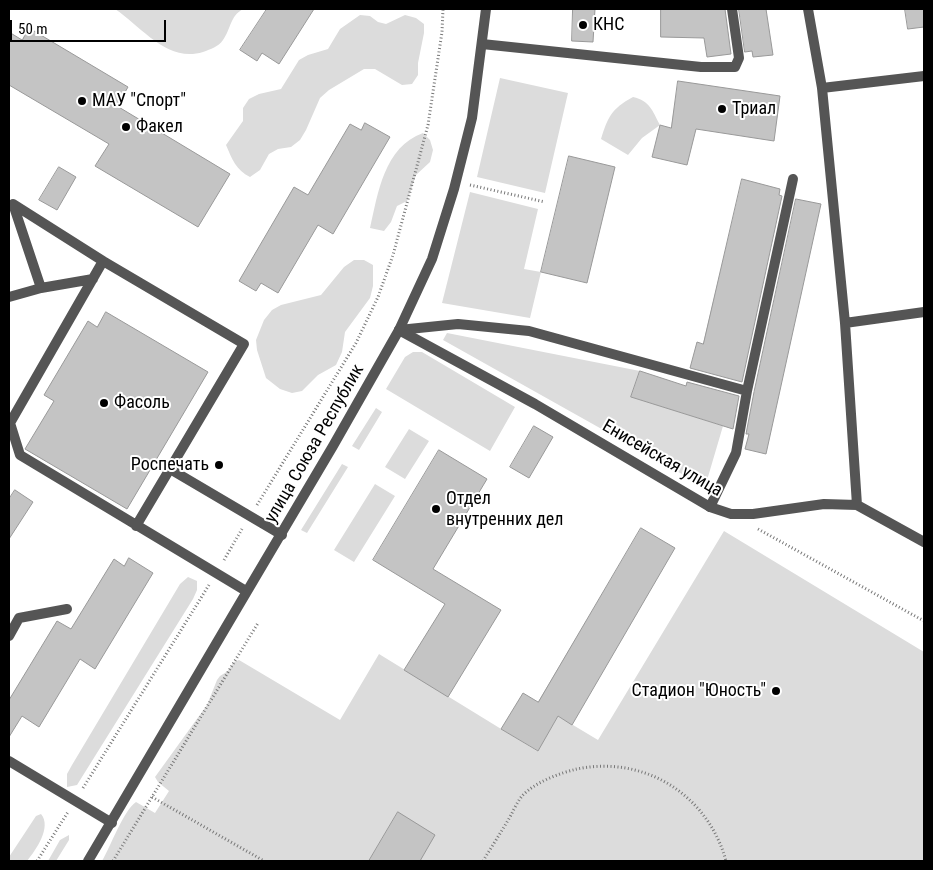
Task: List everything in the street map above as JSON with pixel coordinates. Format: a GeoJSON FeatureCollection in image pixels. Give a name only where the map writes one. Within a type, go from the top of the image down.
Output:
{"type":"FeatureCollection","features":[{"type":"Feature","properties":{"kind":"street","name":"улица Союза Республик"},"geometry":{"type":"LineString","coordinates":[[88,861],[112,823],[246,591],[282,535],[399,330],[432,260],[456,182],[472,118],[486,9]]}},
{"type":"Feature","properties":{"kind":"street"},"geometry":{"type":"LineString","coordinates":[[482,44],[701,67],[735,67],[739,58],[732,9]]}},
{"type":"Feature","properties":{"kind":"street"},"geometry":{"type":"LineString","coordinates":[[808,9],[822,88],[846,323],[856,505]]}},
{"type":"Feature","properties":{"kind":"street"},"geometry":{"type":"LineString","coordinates":[[822,88],[924,76]]}},
{"type":"Feature","properties":{"kind":"street"},"geometry":{"type":"LineString","coordinates":[[710,507],[736,454],[747,391],[793,179]]}},
{"type":"Feature","properties":{"kind":"street"},"geometry":{"type":"LineString","coordinates":[[41,288],[13,204],[103,261],[244,344],[136,526]]}},
{"type":"Feature","properties":{"kind":"street"},"geometry":{"type":"LineString","coordinates":[[103,261],[10,423],[20,455],[246,591]]}},
{"type":"Feature","properties":{"kind":"street"},"geometry":{"type":"LineString","coordinates":[[9,297],[41,288],[92,279]]}},
{"type":"Feature","properties":{"kind":"street"},"geometry":{"type":"LineString","coordinates":[[846,323],[924,312]]}},
{"type":"Feature","properties":{"kind":"street"},"geometry":{"type":"LineString","coordinates":[[399,330],[458,324],[529,331],[747,391]]}},
{"type":"Feature","properties":{"kind":"street","name":"Енисейская улица"},"geometry":{"type":"LineString","coordinates":[[399,330],[535,404],[710,507],[731,514],[754,514],[824,504],[856,505],[924,542]]}},
{"type":"Feature","properties":{"kind":"street"},"geometry":{"type":"LineString","coordinates":[[170,469],[282,535]]}},
{"type":"Feature","properties":{"kind":"street"},"geometry":{"type":"LineString","coordinates":[[9,636],[19,618],[67,609]]}},
{"type":"Feature","properties":{"kind":"street"},"geometry":{"type":"LineString","coordinates":[[9,761],[112,823]]}},
{"type":"Feature","properties":{"kind":"path"},"geometry":{"type":"LineString","coordinates":[[37,861],[356,343],[378,297],[393,255],[428,125],[442,32],[443,9]]}},
{"type":"Feature","properties":{"kind":"path"},"geometry":{"type":"LineString","coordinates":[[456,182],[545,202]]}},
{"type":"Feature","properties":{"kind":"path"},"geometry":{"type":"LineString","coordinates":[[756,528],[924,620]]}},
{"type":"Feature","properties":{"kind":"path"},"geometry":{"type":"LineString","coordinates":[[113,861],[258,622]]}},
{"type":"Feature","properties":{"kind":"path"},"geometry":{"type":"LineString","coordinates":[[483,861],[522,796],[542,782],[565,772],[588,767],[612,766],[636,770],[659,778],[680,791],[698,807],[712,826],[723,848],[726,861]]}},
{"type":"Feature","properties":{"kind":"path"},"geometry":{"type":"LineString","coordinates":[[152,797],[264,861]]}},
{"type":"Feature","properties":{"kind":"shaded area"},"geometry":{"type":"Polygon","coordinates":[[[115,9],[243,9],[236,15],[226,36],[219,44],[203,52],[190,54],[166,48],[115,9]]]}},
{"type":"Feature","properties":{"kind":"shaded area"},"geometry":{"type":"Polygon","coordinates":[[[360,15],[370,16],[378,22],[386,24],[405,15],[416,18],[424,24],[418,75],[412,84],[402,85],[375,69],[364,69],[329,90],[320,98],[300,140],[291,147],[278,149],[269,154],[260,170],[250,177],[245,174],[235,164],[226,145],[243,121],[243,108],[249,99],[259,94],[281,89],[299,60],[328,49],[340,29],[360,15]]]}},
{"type":"Feature","properties":{"kind":"shaded area"},"geometry":{"type":"Polygon","coordinates":[[[500,78],[568,93],[545,193],[477,177],[500,78]]]}},
{"type":"Feature","properties":{"kind":"shaded area"},"geometry":{"type":"Polygon","coordinates":[[[633,97],[647,104],[660,125],[642,138],[628,155],[601,139],[611,114],[633,97]]]}},
{"type":"Feature","properties":{"kind":"shaded area"},"geometry":{"type":"Polygon","coordinates":[[[423,133],[430,140],[433,150],[430,162],[416,175],[407,201],[397,206],[391,222],[384,231],[370,228],[380,186],[391,160],[399,149],[423,133]]]}},
{"type":"Feature","properties":{"kind":"shaded area"},"geometry":{"type":"Polygon","coordinates":[[[470,192],[538,209],[524,269],[541,272],[530,318],[442,303],[470,192]]]}},
{"type":"Feature","properties":{"kind":"shaded area"},"geometry":{"type":"Polygon","coordinates":[[[354,260],[364,260],[373,265],[373,286],[370,298],[345,332],[342,352],[336,365],[318,375],[302,391],[292,393],[280,389],[266,378],[257,350],[256,340],[264,320],[272,310],[281,305],[321,295],[344,267],[354,260]]]}},
{"type":"Feature","properties":{"kind":"shaded area"},"geometry":{"type":"Polygon","coordinates":[[[447,333],[640,371],[632,397],[723,426],[705,487],[443,340],[447,333]]]}},
{"type":"Feature","properties":{"kind":"shaded area"},"geometry":{"type":"Polygon","coordinates":[[[413,352],[422,352],[515,407],[490,451],[386,389],[405,357],[413,352]]]}},
{"type":"Feature","properties":{"kind":"shaded area"},"geometry":{"type":"Polygon","coordinates":[[[376,408],[382,412],[359,450],[352,446],[376,408]]]}},
{"type":"Feature","properties":{"kind":"shaded area"},"geometry":{"type":"Polygon","coordinates":[[[409,429],[429,441],[405,479],[385,467],[409,429]]]}},
{"type":"Feature","properties":{"kind":"shaded area"},"geometry":{"type":"Polygon","coordinates":[[[342,464],[348,467],[307,533],[301,530],[342,464]]]}},
{"type":"Feature","properties":{"kind":"shaded area"},"geometry":{"type":"Polygon","coordinates":[[[375,484],[395,496],[354,562],[334,550],[375,484]]]}},
{"type":"Feature","properties":{"kind":"shaded area","name":"Стадион \"Юность\""},"geometry":{"type":"Polygon","coordinates":[[[724,531],[924,652],[924,861],[102,861],[126,813],[136,802],[155,813],[169,791],[155,777],[207,705],[217,680],[228,671],[234,662],[239,660],[340,720],[379,654],[537,751],[558,716],[598,740],[724,531]]]}},
{"type":"Feature","properties":{"kind":"shaded area"},"geometry":{"type":"Polygon","coordinates":[[[188,577],[197,581],[197,590],[193,599],[77,785],[67,787],[67,774],[72,765],[180,584],[188,577]]]}},
{"type":"Feature","properties":{"kind":"shaded area"},"geometry":{"type":"Polygon","coordinates":[[[41,814],[45,825],[44,832],[35,851],[27,861],[9,861],[9,857],[36,816],[41,814]]]}},
{"type":"Feature","properties":{"kind":"shaded area"},"geometry":{"type":"Polygon","coordinates":[[[69,835],[69,840],[56,861],[48,861],[60,840],[69,835]]]}},
{"type":"Feature","properties":{"kind":"building"},"geometry":{"type":"Polygon","coordinates":[[[267,9],[314,9],[279,64],[262,53],[257,61],[240,50],[267,9]]]}},
{"type":"Feature","properties":{"kind":"building","name":"КНС"},"geometry":{"type":"Polygon","coordinates":[[[573,9],[595,9],[593,42],[572,41],[573,9]]]}},
{"type":"Feature","properties":{"kind":"building"},"geometry":{"type":"Polygon","coordinates":[[[661,9],[725,9],[731,54],[707,57],[704,38],[661,37],[661,9]]]}},
{"type":"Feature","properties":{"kind":"building"},"geometry":{"type":"Polygon","coordinates":[[[739,9],[766,9],[773,55],[753,57],[752,51],[745,52],[739,9]]]}},
{"type":"Feature","properties":{"kind":"building"},"geometry":{"type":"Polygon","coordinates":[[[905,9],[924,9],[924,27],[908,29],[905,9]]]}},
{"type":"Feature","properties":{"kind":"building"},"geometry":{"type":"Polygon","coordinates":[[[29,28],[128,87],[117,106],[230,174],[198,227],[95,166],[109,144],[9,85],[9,32],[22,40],[29,28]]]}},
{"type":"Feature","properties":{"kind":"building"},"geometry":{"type":"Polygon","coordinates":[[[678,81],[780,96],[774,141],[696,129],[687,165],[652,157],[660,125],[671,128],[678,81]]]}},
{"type":"Feature","properties":{"kind":"building"},"geometry":{"type":"Polygon","coordinates":[[[365,123],[390,137],[333,234],[318,225],[278,293],[261,283],[256,291],[239,281],[294,187],[308,195],[350,124],[361,130],[365,123]]]}},
{"type":"Feature","properties":{"kind":"building"},"geometry":{"type":"Polygon","coordinates":[[[569,156],[615,167],[587,283],[541,272],[569,156]]]}},
{"type":"Feature","properties":{"kind":"building"},"geometry":{"type":"Polygon","coordinates":[[[59,167],[76,177],[57,210],[39,200],[59,167]]]}},
{"type":"Feature","properties":{"kind":"building"},"geometry":{"type":"Polygon","coordinates":[[[742,179],[780,189],[779,195],[782,196],[742,382],[690,368],[697,342],[703,344],[742,179]]]}},
{"type":"Feature","properties":{"kind":"building"},"geometry":{"type":"Polygon","coordinates":[[[796,199],[821,204],[766,454],[745,449],[749,434],[746,434],[796,199]]]}},
{"type":"Feature","properties":{"kind":"building"},"geometry":{"type":"Polygon","coordinates":[[[106,312],[208,372],[127,509],[25,449],[54,401],[44,395],[88,321],[97,327],[106,312]]]}},
{"type":"Feature","properties":{"kind":"building"},"geometry":{"type":"Polygon","coordinates":[[[640,371],[686,386],[687,382],[739,396],[733,429],[631,397],[640,371]]]}},
{"type":"Feature","properties":{"kind":"building"},"geometry":{"type":"Polygon","coordinates":[[[534,426],[553,437],[529,478],[510,467],[534,426]]]}},
{"type":"Feature","properties":{"kind":"building"},"geometry":{"type":"Polygon","coordinates":[[[439,450],[487,479],[433,569],[501,610],[448,697],[404,670],[445,604],[373,560],[439,450]]]}},
{"type":"Feature","properties":{"kind":"building"},"geometry":{"type":"Polygon","coordinates":[[[15,490],[33,502],[9,539],[9,499],[15,490]]]}},
{"type":"Feature","properties":{"kind":"building"},"geometry":{"type":"Polygon","coordinates":[[[641,528],[675,548],[572,725],[558,716],[538,751],[501,729],[523,693],[538,702],[641,528]]]}},
{"type":"Feature","properties":{"kind":"building"},"geometry":{"type":"Polygon","coordinates":[[[129,558],[153,573],[95,669],[80,659],[39,727],[22,716],[9,737],[9,700],[57,621],[71,629],[114,559],[124,566],[129,558]]]}},
{"type":"Feature","properties":{"kind":"building"},"geometry":{"type":"Polygon","coordinates":[[[398,812],[435,835],[420,861],[369,861],[398,812]]]}},
{"type":"Feature","properties":{"kind":"place","name":"КНС"},"geometry":{"type":"Point","coordinates":[583,25]}},
{"type":"Feature","properties":{"kind":"place","name":"МАУ \"Спорт\""},"geometry":{"type":"Point","coordinates":[82,101]}},
{"type":"Feature","properties":{"kind":"place","name":"Триал"},"geometry":{"type":"Point","coordinates":[722,109]}},
{"type":"Feature","properties":{"kind":"place","name":"Факел"},"geometry":{"type":"Point","coordinates":[126,127]}},
{"type":"Feature","properties":{"kind":"place","name":"Фасоль"},"geometry":{"type":"Point","coordinates":[104,403]}},
{"type":"Feature","properties":{"kind":"place","name":"Роспечать"},"geometry":{"type":"Point","coordinates":[219,465]}},
{"type":"Feature","properties":{"kind":"place","name":"Отдел внутренних дел"},"geometry":{"type":"Point","coordinates":[436,509]}},
{"type":"Feature","properties":{"kind":"place","name":"Стадион \"Юность\""},"geometry":{"type":"Point","coordinates":[776,691]}}]}
